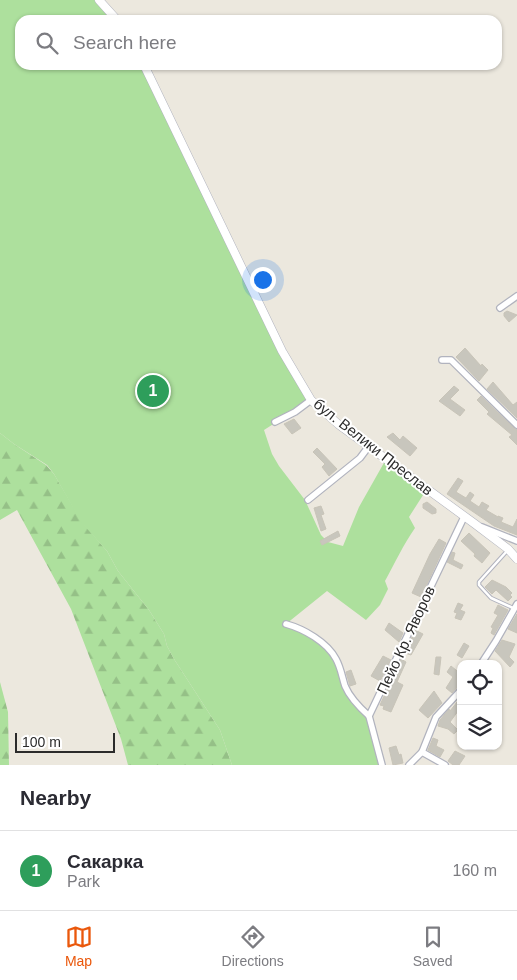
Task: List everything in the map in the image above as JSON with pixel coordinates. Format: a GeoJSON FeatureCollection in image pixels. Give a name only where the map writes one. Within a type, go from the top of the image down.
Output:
{"type":"FeatureCollection","features":[{"type":"Feature","properties":{"kind":"main road"},"geometry":{"type":"LineString","coordinates":[[99,0],[112,15]]}},
{"type":"Feature","properties":{"kind":"main road","name":"бул. Велики Преслав"},"geometry":{"type":"LineString","coordinates":[[146,70],[282,351],[311,400],[338,424],[475,524],[517,559]]}},
{"type":"Feature","properties":{"kind":"street"},"geometry":{"type":"LineString","coordinates":[[500,308],[517,296]]}},
{"type":"Feature","properties":{"kind":"street"},"geometry":{"type":"LineString","coordinates":[[442,360],[451,360],[517,425]]}},
{"type":"Feature","properties":{"kind":"street"},"geometry":{"type":"LineString","coordinates":[[275,422],[296,412],[311,400]]}},
{"type":"Feature","properties":{"kind":"street"},"geometry":{"type":"LineString","coordinates":[[308,500],[360,458],[369,446]]}},
{"type":"Feature","properties":{"kind":"street","name":"Пейо Кр. Яворов"},"geometry":{"type":"LineString","coordinates":[[370,716],[464,517]]}},
{"type":"Feature","properties":{"kind":"street"},"geometry":{"type":"LineString","coordinates":[[475,524],[517,541]]}},
{"type":"Feature","properties":{"kind":"street"},"geometry":{"type":"LineString","coordinates":[[484,660],[515,606]]}},
{"type":"Feature","properties":{"kind":"street"},"geometry":{"type":"LineString","coordinates":[[286,624],[316,639],[329,649],[336,660],[350,696],[370,716],[382,765]]}},
{"type":"Feature","properties":{"kind":"street"},"geometry":{"type":"LineString","coordinates":[[409,765],[422,752],[436,717],[457,694]]}},
{"type":"Feature","properties":{"kind":"street"},"geometry":{"type":"LineString","coordinates":[[422,752],[445,765]]}},
{"type":"Feature","properties":{"kind":"lane"},"geometry":{"type":"LineString","coordinates":[[508,550],[479,582],[479,585],[491,598],[515,606]]}},
{"type":"Feature","properties":{"kind":"green space"},"geometry":{"type":"Polygon","coordinates":[[[0,0],[99,0],[112,15],[15,15],[15,70],[146,70],[282,351],[311,400],[264,430],[272,454],[305,500],[321,535],[328,542],[343,546],[359,507],[385,461],[425,492],[409,517],[415,528],[385,581],[388,589],[380,605],[366,620],[327,591],[286,624],[293,626],[329,649],[345,685],[369,716],[382,765],[232,765],[220,730],[174,659],[167,646],[164,634],[149,610],[118,571],[107,551],[81,522],[54,474],[47,465],[0,433],[0,0]]]}},
{"type":"Feature","properties":{"kind":"green space"},"geometry":{"type":"Polygon","coordinates":[[[0,433],[46,465],[54,474],[82,522],[107,551],[118,571],[149,610],[164,634],[167,646],[174,659],[220,730],[232,765],[128,765],[121,739],[71,609],[17,510],[0,520],[0,433]]]}},
{"type":"Feature","properties":{"kind":"green space"},"geometry":{"type":"Polygon","coordinates":[[[0,682],[8,712],[9,765],[0,765],[0,682]]]}},
{"type":"Feature","properties":{"kind":"building"},"geometry":{"type":"Polygon","coordinates":[[[507,311],[517,315],[509,322],[504,316],[504,313],[507,311]]]}},
{"type":"Feature","properties":{"kind":"building"},"geometry":{"type":"Polygon","coordinates":[[[465,348],[481,366],[482,364],[488,370],[479,381],[456,357],[465,348]]]}},
{"type":"Feature","properties":{"kind":"building"},"geometry":{"type":"Polygon","coordinates":[[[493,382],[513,405],[517,402],[517,418],[487,389],[493,382]]]}},
{"type":"Feature","properties":{"kind":"building"},"geometry":{"type":"Polygon","coordinates":[[[454,386],[459,390],[450,399],[465,410],[460,416],[439,401],[454,386]]]}},
{"type":"Feature","properties":{"kind":"building"},"geometry":{"type":"Polygon","coordinates":[[[481,396],[517,430],[517,445],[509,437],[512,435],[487,414],[489,412],[477,400],[481,396]]]}},
{"type":"Feature","properties":{"kind":"building"},"geometry":{"type":"Polygon","coordinates":[[[294,419],[301,428],[292,434],[284,424],[294,419]]]}},
{"type":"Feature","properties":{"kind":"building"},"geometry":{"type":"Polygon","coordinates":[[[393,433],[400,440],[403,436],[417,448],[410,456],[387,437],[393,433]]]}},
{"type":"Feature","properties":{"kind":"building"},"geometry":{"type":"Polygon","coordinates":[[[317,448],[337,469],[329,476],[322,467],[325,464],[313,452],[317,448]]]}},
{"type":"Feature","properties":{"kind":"building"},"geometry":{"type":"Polygon","coordinates":[[[458,478],[463,481],[456,492],[466,498],[470,492],[474,495],[470,501],[479,507],[482,502],[489,506],[486,510],[503,518],[501,522],[513,527],[517,519],[517,535],[494,526],[447,494],[458,478]]]}},
{"type":"Feature","properties":{"kind":"building"},"geometry":{"type":"Polygon","coordinates":[[[427,502],[436,509],[436,513],[432,514],[423,508],[423,504],[427,502]]]}},
{"type":"Feature","properties":{"kind":"building"},"geometry":{"type":"Polygon","coordinates":[[[321,506],[324,514],[321,515],[326,529],[321,531],[314,508],[321,506]]]}},
{"type":"Feature","properties":{"kind":"building"},"geometry":{"type":"Polygon","coordinates":[[[338,531],[340,536],[322,545],[320,541],[338,531]]]}},
{"type":"Feature","properties":{"kind":"building"},"geometry":{"type":"Polygon","coordinates":[[[469,533],[490,553],[482,563],[461,541],[469,533]]]}},
{"type":"Feature","properties":{"kind":"building"},"geometry":{"type":"Polygon","coordinates":[[[439,539],[446,543],[421,597],[412,593],[439,539]]]}},
{"type":"Feature","properties":{"kind":"building"},"geometry":{"type":"Polygon","coordinates":[[[452,552],[455,553],[453,560],[463,565],[461,569],[447,562],[452,552]]]}},
{"type":"Feature","properties":{"kind":"building"},"geometry":{"type":"Polygon","coordinates":[[[492,580],[506,587],[512,593],[510,595],[512,597],[508,601],[496,590],[492,594],[485,587],[492,580]]]}},
{"type":"Feature","properties":{"kind":"building"},"geometry":{"type":"Polygon","coordinates":[[[458,603],[463,605],[460,610],[465,612],[461,620],[455,618],[457,613],[454,612],[458,603]]]}},
{"type":"Feature","properties":{"kind":"building"},"geometry":{"type":"Polygon","coordinates":[[[498,605],[508,610],[494,635],[491,633],[493,628],[491,627],[498,615],[494,613],[498,605]]]}},
{"type":"Feature","properties":{"kind":"building"},"geometry":{"type":"Polygon","coordinates":[[[517,614],[517,633],[508,629],[517,614]]]}},
{"type":"Feature","properties":{"kind":"building"},"geometry":{"type":"Polygon","coordinates":[[[389,623],[403,633],[399,642],[385,630],[389,623]]]}},
{"type":"Feature","properties":{"kind":"building"},"geometry":{"type":"Polygon","coordinates":[[[415,630],[423,634],[411,655],[405,653],[415,630]]]}},
{"type":"Feature","properties":{"kind":"building"},"geometry":{"type":"Polygon","coordinates":[[[502,640],[515,644],[509,657],[514,662],[510,667],[495,651],[502,640]]]}},
{"type":"Feature","properties":{"kind":"building"},"geometry":{"type":"Polygon","coordinates":[[[464,643],[469,646],[462,658],[457,655],[464,643]]]}},
{"type":"Feature","properties":{"kind":"building"},"geometry":{"type":"Polygon","coordinates":[[[383,656],[391,660],[380,681],[371,676],[383,656]]]}},
{"type":"Feature","properties":{"kind":"building"},"geometry":{"type":"Polygon","coordinates":[[[436,657],[441,657],[439,675],[434,674],[436,657]]]}},
{"type":"Feature","properties":{"kind":"building"},"geometry":{"type":"Polygon","coordinates":[[[401,659],[406,662],[397,682],[403,685],[391,712],[383,709],[384,706],[380,705],[401,659]]]}},
{"type":"Feature","properties":{"kind":"building"},"geometry":{"type":"Polygon","coordinates":[[[451,666],[457,671],[457,687],[452,693],[446,688],[453,677],[447,672],[451,666]]]}},
{"type":"Feature","properties":{"kind":"building"},"geometry":{"type":"Polygon","coordinates":[[[351,670],[356,684],[350,686],[346,672],[351,670]]]}},
{"type":"Feature","properties":{"kind":"building"},"geometry":{"type":"Polygon","coordinates":[[[434,691],[442,703],[428,718],[419,710],[434,691]]]}},
{"type":"Feature","properties":{"kind":"building"},"geometry":{"type":"Polygon","coordinates":[[[457,702],[457,712],[450,722],[457,729],[454,734],[448,729],[438,726],[440,720],[449,709],[450,711],[457,702]]]}},
{"type":"Feature","properties":{"kind":"building"},"geometry":{"type":"Polygon","coordinates":[[[433,738],[438,740],[436,746],[444,750],[440,757],[428,750],[433,738]]]}},
{"type":"Feature","properties":{"kind":"building"},"geometry":{"type":"Polygon","coordinates":[[[396,746],[399,755],[401,754],[403,763],[393,765],[389,748],[396,746]]]}},
{"type":"Feature","properties":{"kind":"building"},"geometry":{"type":"Polygon","coordinates":[[[455,751],[465,756],[459,765],[453,765],[448,761],[455,751]]]}},
{"type":"Feature","properties":{"kind":"place","name":"Сакарка"},"geometry":{"type":"Point","coordinates":[153,391]}}]}
